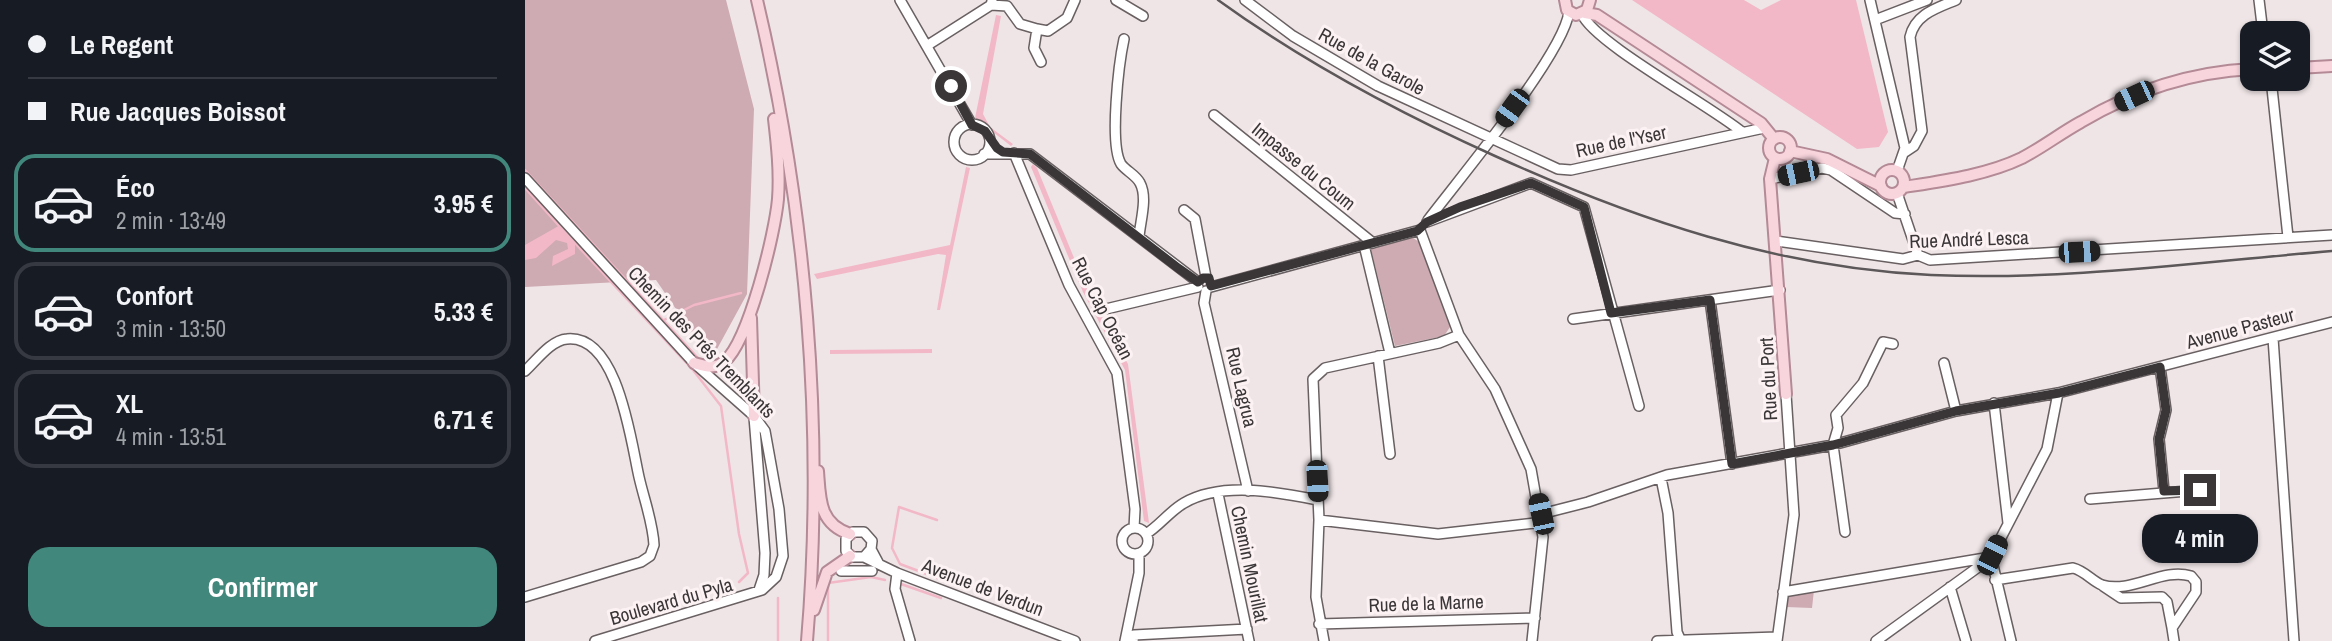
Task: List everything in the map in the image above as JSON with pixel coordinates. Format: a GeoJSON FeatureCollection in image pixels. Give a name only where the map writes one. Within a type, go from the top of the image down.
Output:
{"type":"FeatureCollection","features":[{"type":"Feature","properties":{"kind":"main road"},"geometry":{"type":"LineString","coordinates":[[757,0],[795,207],[821,505],[829,523],[850,534]]}},
{"type":"Feature","properties":{"kind":"main road"},"geometry":{"type":"LineString","coordinates":[[1565,0],[1764,128],[1774,139]]}},
{"type":"Feature","properties":{"kind":"main road"},"geometry":{"type":"LineString","coordinates":[[754,416],[750,331],[753,304],[778,200],[777,144],[762,22]]}},
{"type":"Feature","properties":{"kind":"main road"},"geometry":{"type":"LineString","coordinates":[[2310,67],[2332,66]]}},
{"type":"Feature","properties":{"kind":"main road"},"geometry":{"type":"LineString","coordinates":[[1860,177],[1884,173],[1900,182],[1922,182],[1966,176],[2021,159],[2084,120],[2159,84],[2208,71],[2240,70]]}},
{"type":"Feature","properties":{"kind":"main road"},"geometry":{"type":"LineString","coordinates":[[1774,139],[1785,138],[1790,151]]}},
{"type":"Feature","properties":{"kind":"main road"},"geometry":{"type":"LineString","coordinates":[[1774,139],[1769,147],[1775,158],[1784,158],[1790,151]]}},
{"type":"Feature","properties":{"kind":"main road"},"geometry":{"type":"LineString","coordinates":[[1790,151],[1827,159],[1881,186],[1886,192],[1900,182]]}},
{"type":"Feature","properties":{"kind":"main road","name":"Rue du Port"},"geometry":{"type":"LineString","coordinates":[[1775,158],[1770,179],[1786,394]]}},
{"type":"Feature","properties":{"kind":"main road"},"geometry":{"type":"LineString","coordinates":[[1881,186],[1884,173]]}},
{"type":"Feature","properties":{"kind":"main road"},"geometry":{"type":"LineString","coordinates":[[695,363],[707,367],[724,362],[731,353],[753,304]]}},
{"type":"Feature","properties":{"kind":"main road"},"geometry":{"type":"LineString","coordinates":[[808,637],[812,526],[810,399]]}},
{"type":"Feature","properties":{"kind":"main road"},"geometry":{"type":"LineString","coordinates":[[808,637],[823,579],[832,567],[857,557]]}},
{"type":"Feature","properties":{"kind":"street"},"geometry":{"type":"LineString","coordinates":[[900,0],[972,125],[985,131],[989,141],[1003,152]]}},
{"type":"Feature","properties":{"kind":"street"},"geometry":{"type":"LineString","coordinates":[[928,45],[992,2],[1007,6],[1020,23],[1048,31],[1064,21],[1075,0]]}},
{"type":"Feature","properties":{"kind":"street"},"geometry":{"type":"LineString","coordinates":[[1116,0],[1143,16]]}},
{"type":"Feature","properties":{"kind":"street","name":"Rue de la Garole"},"geometry":{"type":"LineString","coordinates":[[1245,0],[1293,36],[1378,86],[1490,138]]}},
{"type":"Feature","properties":{"kind":"street"},"geometry":{"type":"LineString","coordinates":[[1870,0],[1905,152],[1900,182],[1905,214],[1918,255]]}},
{"type":"Feature","properties":{"kind":"street"},"geometry":{"type":"LineString","coordinates":[[1875,20],[1927,0]]}},
{"type":"Feature","properties":{"kind":"street"},"geometry":{"type":"LineString","coordinates":[[1905,152],[1914,146],[1921,131],[1911,51],[1912,27],[1922,16],[1957,0]]}},
{"type":"Feature","properties":{"kind":"street"},"geometry":{"type":"LineString","coordinates":[[2259,0],[2262,21]]}},
{"type":"Feature","properties":{"kind":"street"},"geometry":{"type":"LineString","coordinates":[[1424,226],[1582,12]]}},
{"type":"Feature","properties":{"kind":"street"},"geometry":{"type":"LineString","coordinates":[[1582,12],[1586,23],[1609,42],[1742,132]]}},
{"type":"Feature","properties":{"kind":"street"},"geometry":{"type":"LineString","coordinates":[[1037,29],[1034,48],[1041,62]]}},
{"type":"Feature","properties":{"kind":"street"},"geometry":{"type":"LineString","coordinates":[[1125,39],[1116,74],[1118,147],[1120,163],[1140,182],[1143,193],[1139,237]]}},
{"type":"Feature","properties":{"kind":"street"},"geometry":{"type":"LineString","coordinates":[[2272,91],[2288,237]]}},
{"type":"Feature","properties":{"kind":"street"},"geometry":{"type":"LineString","coordinates":[[962,106],[959,130],[954,142],[958,153],[974,160],[984,154],[1003,152],[1036,157],[1204,285]]}},
{"type":"Feature","properties":{"kind":"street","name":"Impasse du Coum"},"geometry":{"type":"LineString","coordinates":[[1214,115],[1368,244]]}},
{"type":"Feature","properties":{"kind":"street"},"geometry":{"type":"LineString","coordinates":[[959,130],[972,125]]}},
{"type":"Feature","properties":{"kind":"street","name":"Rue de l'Yser"},"geometry":{"type":"LineString","coordinates":[[1490,138],[1565,170],[1764,128]]}},
{"type":"Feature","properties":{"kind":"street"},"geometry":{"type":"LineString","coordinates":[[984,154],[989,141]]}},
{"type":"Feature","properties":{"kind":"street","name":"Rue Cap Océan"},"geometry":{"type":"LineString","coordinates":[[1014,153],[1069,285],[1117,373],[1135,509],[1134,528]]}},
{"type":"Feature","properties":{"kind":"street"},"geometry":{"type":"LineString","coordinates":[[1770,179],[1822,168],[1831,170],[1895,213],[1905,214]]}},
{"type":"Feature","properties":{"kind":"street","name":"Chemin des Prés Tremblants"},"geometry":{"type":"LineString","coordinates":[[525,177],[695,363],[754,416],[768,443],[783,548],[783,563],[776,577],[756,595]]}},
{"type":"Feature","properties":{"kind":"street"},"geometry":{"type":"LineString","coordinates":[[1106,309],[1368,244],[1424,226],[1531,183],[1584,207],[1611,313],[1639,406]]}},
{"type":"Feature","properties":{"kind":"street","name":"Rue Lagrua"},"geometry":{"type":"LineString","coordinates":[[1184,210],[1195,219],[1204,303],[1248,491]]}},
{"type":"Feature","properties":{"kind":"street"},"geometry":{"type":"LineString","coordinates":[[1424,226],[1459,335],[1495,389],[1529,460],[1542,518],[1532,641]]}},
{"type":"Feature","properties":{"kind":"street","name":"Rue André Lesca"},"geometry":{"type":"LineString","coordinates":[[1776,241],[1903,259],[1918,255],[1930,260],[2332,234]]}},
{"type":"Feature","properties":{"kind":"street"},"geometry":{"type":"LineString","coordinates":[[1368,244],[1390,353]]}},
{"type":"Feature","properties":{"kind":"street"},"geometry":{"type":"LineString","coordinates":[[1573,319],[1780,290]]}},
{"type":"Feature","properties":{"kind":"street"},"geometry":{"type":"LineString","coordinates":[[1710,300],[1732,464]]}},
{"type":"Feature","properties":{"kind":"street","name":"Avenue Pasteur"},"geometry":{"type":"LineString","coordinates":[[1319,520],[1438,534],[1542,518],[1661,478],[1833,445],[1956,411],[2059,393],[2332,322]]}},
{"type":"Feature","properties":{"kind":"street"},"geometry":{"type":"LineString","coordinates":[[1324,641],[1316,597],[1319,520],[1313,379],[1325,368],[1439,343],[1459,335]]}},
{"type":"Feature","properties":{"kind":"street"},"geometry":{"type":"LineString","coordinates":[[2273,338],[2294,641]]}},
{"type":"Feature","properties":{"kind":"street"},"geometry":{"type":"LineString","coordinates":[[525,371],[556,343],[570,339],[588,344],[607,365],[619,392],[654,545],[650,556],[641,562],[525,597]]}},
{"type":"Feature","properties":{"kind":"street"},"geometry":{"type":"LineString","coordinates":[[1845,532],[1833,445],[1840,408],[1863,383],[1883,342],[1893,344]]}},
{"type":"Feature","properties":{"kind":"street"},"geometry":{"type":"LineString","coordinates":[[1378,355],[1390,454]]}},
{"type":"Feature","properties":{"kind":"street"},"geometry":{"type":"LineString","coordinates":[[1944,363],[1956,411]]}},
{"type":"Feature","properties":{"kind":"street"},"geometry":{"type":"LineString","coordinates":[[2160,367],[2166,410],[2159,439],[2164,491]]}},
{"type":"Feature","properties":{"kind":"street"},"geometry":{"type":"LineString","coordinates":[[1876,641],[1991,557],[2047,449],[2059,393]]}},
{"type":"Feature","properties":{"kind":"street","name":"Rue du Port"},"geometry":{"type":"LineString","coordinates":[[1777,639],[1794,523],[1786,394]]}},
{"type":"Feature","properties":{"kind":"street"},"geometry":{"type":"LineString","coordinates":[[1994,403],[2008,523]]}},
{"type":"Feature","properties":{"kind":"street"},"geometry":{"type":"LineString","coordinates":[[754,416],[765,553],[764,575],[756,595]]}},
{"type":"Feature","properties":{"kind":"street"},"geometry":{"type":"LineString","coordinates":[[1661,478],[1668,513],[1680,640]]}},
{"type":"Feature","properties":{"kind":"street"},"geometry":{"type":"LineString","coordinates":[[2090,499],[2200,490]]}},
{"type":"Feature","properties":{"kind":"street"},"geometry":{"type":"LineString","coordinates":[[1146,534],[1184,503],[1218,494],[1273,492],[1318,500]]}},
{"type":"Feature","properties":{"kind":"street","name":"Chemin Mourillat"},"geometry":{"type":"LineString","coordinates":[[1218,494],[1249,641]]}},
{"type":"Feature","properties":{"kind":"street"},"geometry":{"type":"LineString","coordinates":[[1134,528],[1146,534],[1149,542],[1145,551],[1130,554],[1122,542],[1128,531],[1134,528]]}},
{"type":"Feature","properties":{"kind":"street"},"geometry":{"type":"LineString","coordinates":[[856,570],[857,557],[845,545],[850,534],[864,532],[872,541],[875,568]]}},
{"type":"Feature","properties":{"kind":"street"},"geometry":{"type":"LineString","coordinates":[[857,557],[871,549]]}},
{"type":"Feature","properties":{"kind":"street"},"geometry":{"type":"LineString","coordinates":[[1125,641],[1139,573],[1139,554]]}},
{"type":"Feature","properties":{"kind":"street","name":"Avenue de Verdun"},"geometry":{"type":"LineString","coordinates":[[857,557],[875,568],[897,573],[1062,639],[1075,641]]}},
{"type":"Feature","properties":{"kind":"street"},"geometry":{"type":"LineString","coordinates":[[1783,592],[1991,557]]}},
{"type":"Feature","properties":{"kind":"street"},"geometry":{"type":"LineString","coordinates":[[1991,557],[2011,641]]}},
{"type":"Feature","properties":{"kind":"street","name":"Avenue de Verdun"},"geometry":{"type":"LineString","coordinates":[[842,571],[875,568]]}},
{"type":"Feature","properties":{"kind":"street"},"geometry":{"type":"LineString","coordinates":[[1995,580],[2073,568],[2081,570],[2121,598],[2162,597],[2167,602],[2174,641]]}},
{"type":"Feature","properties":{"kind":"street"},"geometry":{"type":"LineString","coordinates":[[897,573],[895,589],[910,641]]}},
{"type":"Feature","properties":{"kind":"street"},"geometry":{"type":"LineString","coordinates":[[2102,585],[2128,585],[2170,575],[2191,576],[2196,582],[2196,592],[2172,628]]}},
{"type":"Feature","properties":{"kind":"street"},"geometry":{"type":"LineString","coordinates":[[1950,587],[1966,641]]}},
{"type":"Feature","properties":{"kind":"street","name":"Boulevard du Pyla"},"geometry":{"type":"LineString","coordinates":[[595,641],[756,595]]}},
{"type":"Feature","properties":{"kind":"street","name":"Rue de la Marne"},"geometry":{"type":"LineString","coordinates":[[1319,624],[1535,618]]}},
{"type":"Feature","properties":{"kind":"street"},"geometry":{"type":"LineString","coordinates":[[1133,641],[1133,635],[1247,629]]}},
{"type":"Feature","properties":{"kind":"street"},"geometry":{"type":"LineString","coordinates":[[1657,641],[1777,639]]}},
{"type":"Feature","properties":{"kind":"shaded area"},"geometry":{"type":"Polygon","coordinates":[[[525,0],[726,0],[754,109],[747,294],[711,360],[656,280],[525,287],[525,0]]]}},
{"type":"Feature","properties":{"kind":"shaded area"},"geometry":{"type":"Polygon","coordinates":[[[1632,0],[1744,0],[1761,10],[1781,0],[1856,0],[1888,132],[1879,147],[1857,149],[1632,0]]]}},
{"type":"Feature","properties":{"kind":"shaded area"},"geometry":{"type":"Polygon","coordinates":[[[996,15],[1001,16],[983,114],[990,127],[1013,144],[1011,146],[975,118],[996,15]]]}},
{"type":"Feature","properties":{"kind":"shaded area"},"geometry":{"type":"Polygon","coordinates":[[[1033,164],[1086,287],[1128,364],[1149,523],[1144,521],[1125,370],[1083,292],[1031,167],[1033,164]]]}},
{"type":"Feature","properties":{"kind":"shaded area"},"geometry":{"type":"Polygon","coordinates":[[[966,167],[970,168],[940,310],[937,310],[946,255],[938,254],[817,279],[814,274],[950,245],[966,167]]]}},
{"type":"Feature","properties":{"kind":"shaded area"},"geometry":{"type":"Polygon","coordinates":[[[562,224],[575,241],[575,254],[552,266],[553,256],[568,249],[567,243],[556,240],[536,258],[525,260],[525,245],[562,224]]]}},
{"type":"Feature","properties":{"kind":"shaded area"},"geometry":{"type":"Polygon","coordinates":[[[1412,237],[1419,242],[1450,327],[1444,336],[1395,346],[1371,249],[1412,237]]]}},
{"type":"Feature","properties":{"kind":"shaded area"},"geometry":{"type":"Polygon","coordinates":[[[932,349],[932,353],[830,354],[830,350],[932,349]]]}},
{"type":"Feature","properties":{"kind":"shaded area"},"geometry":{"type":"Polygon","coordinates":[[[1814,590],[1812,608],[1786,607],[1788,593],[1814,590]]]}},
{"type":"Feature","properties":{"kind":"waterway"},"geometry":{"type":"LineString","coordinates":[[525,170],[698,358]]}},
{"type":"Feature","properties":{"kind":"waterway"},"geometry":{"type":"LineString","coordinates":[[525,188],[560,227]]}},
{"type":"Feature","properties":{"kind":"waterway"},"geometry":{"type":"LineString","coordinates":[[574,242],[693,370],[721,406],[739,534],[748,573],[739,582]]}},
{"type":"Feature","properties":{"kind":"waterway"},"geometry":{"type":"LineString","coordinates":[[664,320],[694,305],[741,293]]}},
{"type":"Feature","properties":{"kind":"waterway"},"geometry":{"type":"LineString","coordinates":[[937,520],[899,507],[892,548],[900,564],[940,579]]}},
{"type":"Feature","properties":{"kind":"waterway"},"geometry":{"type":"LineString","coordinates":[[828,641],[828,583],[871,577],[885,580]]}},
{"type":"Feature","properties":{"kind":"waterway"},"geometry":{"type":"LineString","coordinates":[[901,584],[941,598]]}},
{"type":"Feature","properties":{"kind":"waterway"},"geometry":{"type":"LineString","coordinates":[[778,598],[778,641]]}},
{"type":"Feature","properties":{"kind":"railway"},"geometry":{"type":"LineString","coordinates":[[1218,0],[1318,65],[1387,104],[1459,139],[1600,200],[1653,219],[1762,251],[1874,270],[1981,276],[2081,273],[2332,251]]}},
{"type":"Feature","properties":{"kind":"route"},"geometry":{"type":"LineString","coordinates":[[951,86],[972,125],[985,131],[989,141],[997,148],[1003,152],[1030,154],[1198,282],[1200,279],[1209,278],[1211,286],[1417,231],[1427,222],[1460,207],[1531,183],[1584,207],[1611,313],[1710,300],[1732,464],[1833,445],[1956,411],[2059,393],[2160,367],[2166,410],[2159,439],[2164,491],[2200,490]]}}]}
